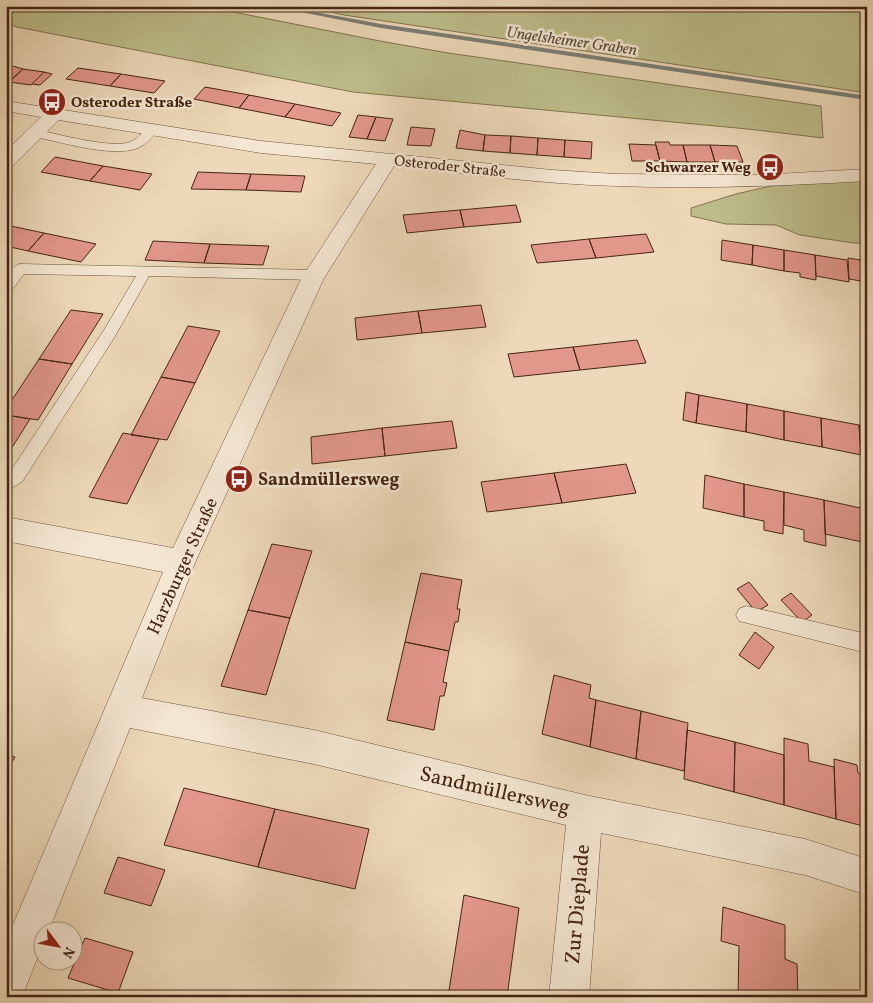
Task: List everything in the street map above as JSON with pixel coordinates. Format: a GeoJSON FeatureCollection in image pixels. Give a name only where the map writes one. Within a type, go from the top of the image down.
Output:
{"type":"FeatureCollection","features":[{"type":"Feature","properties":{"kind":"street","name":"Osteroder Straße"},"geometry":{"type":"LineString","coordinates":[[6,106],[261,146],[552,176],[616,180],[759,181],[867,175]]}},
{"type":"Feature","properties":{"kind":"street"},"geometry":{"type":"LineString","coordinates":[[6,162],[55,114]]}},
{"type":"Feature","properties":{"kind":"street","name":"Harzburger Straße"},"geometry":{"type":"LineString","coordinates":[[6,988],[181,563],[315,275],[388,160]]}},
{"type":"Feature","properties":{"kind":"street"},"geometry":{"type":"LineString","coordinates":[[6,528],[181,563]]}},
{"type":"Feature","properties":{"kind":"street","name":"Sandmüllersweg"},"geometry":{"type":"LineString","coordinates":[[121,710],[314,747],[585,812],[805,857],[867,877]]}},
{"type":"Feature","properties":{"kind":"street","name":"Zur Dieplade"},"geometry":{"type":"LineString","coordinates":[[569,997],[585,812]]}},
{"type":"Feature","properties":{"kind":"lane"},"geometry":{"type":"LineString","coordinates":[[35,134],[117,147],[131,146],[143,140],[152,130]]}},
{"type":"Feature","properties":{"kind":"lane"},"geometry":{"type":"LineString","coordinates":[[6,287],[20,269],[315,275]]}},
{"type":"Feature","properties":{"kind":"lane"},"geometry":{"type":"LineString","coordinates":[[6,484],[16,477],[109,334],[146,272]]}},
{"type":"Feature","properties":{"kind":"lane"},"geometry":{"type":"LineString","coordinates":[[746,615],[867,644]]}},
{"type":"Feature","properties":{"kind":"green space"},"geometry":{"type":"Polygon","coordinates":[[[6,6],[203,6],[448,53],[821,106],[823,138],[748,129],[353,92],[17,27],[6,23],[6,6]]]}},
{"type":"Feature","properties":{"kind":"green space"},"geometry":{"type":"Polygon","coordinates":[[[302,6],[867,6],[867,93],[344,15],[302,6]]]}},
{"type":"Feature","properties":{"kind":"green space"},"geometry":{"type":"Polygon","coordinates":[[[861,180],[867,183],[867,243],[854,243],[800,235],[776,225],[726,224],[691,216],[691,208],[736,194],[771,186],[861,180]]]}},
{"type":"Feature","properties":{"kind":"building"},"geometry":{"type":"Polygon","coordinates":[[[6,64],[23,69],[9,82],[6,82],[6,64]]]}},
{"type":"Feature","properties":{"kind":"building"},"geometry":{"type":"Polygon","coordinates":[[[78,68],[121,74],[110,86],[66,79],[78,68]]]}},
{"type":"Feature","properties":{"kind":"building"},"geometry":{"type":"Polygon","coordinates":[[[23,69],[44,72],[31,85],[9,82],[23,69]]]}},
{"type":"Feature","properties":{"kind":"building"},"geometry":{"type":"Polygon","coordinates":[[[44,72],[52,74],[40,85],[32,84],[44,72]]]}},
{"type":"Feature","properties":{"kind":"building"},"geometry":{"type":"Polygon","coordinates":[[[121,74],[165,81],[154,93],[110,86],[121,74]]]}},
{"type":"Feature","properties":{"kind":"building"},"geometry":{"type":"Polygon","coordinates":[[[205,87],[249,95],[239,108],[194,99],[205,87]]]}},
{"type":"Feature","properties":{"kind":"building"},"geometry":{"type":"Polygon","coordinates":[[[249,95],[295,104],[285,117],[239,108],[249,95]]]}},
{"type":"Feature","properties":{"kind":"building"},"geometry":{"type":"Polygon","coordinates":[[[295,104],[341,113],[332,126],[285,117],[295,104]]]}},
{"type":"Feature","properties":{"kind":"building"},"geometry":{"type":"Polygon","coordinates":[[[358,115],[376,117],[367,139],[349,137],[358,115]]]}},
{"type":"Feature","properties":{"kind":"building"},"geometry":{"type":"Polygon","coordinates":[[[376,117],[393,119],[385,141],[367,139],[376,117]]]}},
{"type":"Feature","properties":{"kind":"building"},"geometry":{"type":"Polygon","coordinates":[[[411,127],[435,129],[431,146],[407,145],[411,127]]]}},
{"type":"Feature","properties":{"kind":"building"},"geometry":{"type":"Polygon","coordinates":[[[460,130],[485,135],[483,151],[456,148],[460,130]]]}},
{"type":"Feature","properties":{"kind":"building"},"geometry":{"type":"Polygon","coordinates":[[[485,135],[511,136],[510,153],[483,151],[485,135]]]}},
{"type":"Feature","properties":{"kind":"building"},"geometry":{"type":"Polygon","coordinates":[[[511,136],[538,138],[537,155],[510,153],[511,136]]]}},
{"type":"Feature","properties":{"kind":"building"},"geometry":{"type":"Polygon","coordinates":[[[538,138],[565,140],[564,157],[537,155],[538,138]]]}},
{"type":"Feature","properties":{"kind":"building"},"geometry":{"type":"Polygon","coordinates":[[[565,140],[592,142],[591,159],[564,157],[565,140]]]}},
{"type":"Feature","properties":{"kind":"building"},"geometry":{"type":"Polygon","coordinates":[[[655,142],[683,145],[687,162],[660,161],[655,142]]]}},
{"type":"Feature","properties":{"kind":"building"},"geometry":{"type":"Polygon","coordinates":[[[629,144],[656,145],[660,161],[632,161],[629,144]]]}},
{"type":"Feature","properties":{"kind":"building"},"geometry":{"type":"Polygon","coordinates":[[[683,145],[710,145],[715,162],[687,162],[683,145]]]}},
{"type":"Feature","properties":{"kind":"building"},"geometry":{"type":"Polygon","coordinates":[[[710,145],[737,146],[743,162],[715,162],[710,145]]]}},
{"type":"Feature","properties":{"kind":"building"},"geometry":{"type":"Polygon","coordinates":[[[55,157],[103,166],[90,181],[41,172],[55,157]]]}},
{"type":"Feature","properties":{"kind":"building"},"geometry":{"type":"Polygon","coordinates":[[[103,166],[152,174],[140,190],[90,181],[103,166]]]}},
{"type":"Feature","properties":{"kind":"building"},"geometry":{"type":"Polygon","coordinates":[[[198,172],[251,174],[246,190],[191,189],[198,172]]]}},
{"type":"Feature","properties":{"kind":"building"},"geometry":{"type":"Polygon","coordinates":[[[251,174],[305,176],[301,192],[246,190],[251,174]]]}},
{"type":"Feature","properties":{"kind":"building"},"geometry":{"type":"Polygon","coordinates":[[[516,205],[521,222],[464,227],[460,210],[516,205]]]}},
{"type":"Feature","properties":{"kind":"building"},"geometry":{"type":"Polygon","coordinates":[[[460,210],[464,227],[407,233],[403,215],[460,210]]]}},
{"type":"Feature","properties":{"kind":"building"},"geometry":{"type":"Polygon","coordinates":[[[6,225],[44,233],[28,251],[6,246],[6,225]]]}},
{"type":"Feature","properties":{"kind":"building"},"geometry":{"type":"Polygon","coordinates":[[[44,233],[96,244],[81,262],[28,251],[44,233]]]}},
{"type":"Feature","properties":{"kind":"building"},"geometry":{"type":"Polygon","coordinates":[[[646,234],[654,252],[596,258],[589,239],[646,234]]]}},
{"type":"Feature","properties":{"kind":"building"},"geometry":{"type":"Polygon","coordinates":[[[589,239],[596,258],[537,263],[531,245],[589,239]]]}},
{"type":"Feature","properties":{"kind":"building"},"geometry":{"type":"Polygon","coordinates":[[[722,240],[753,245],[752,265],[721,260],[722,240]]]}},
{"type":"Feature","properties":{"kind":"building"},"geometry":{"type":"Polygon","coordinates":[[[153,241],[210,244],[204,263],[145,260],[153,241]]]}},
{"type":"Feature","properties":{"kind":"building"},"geometry":{"type":"Polygon","coordinates":[[[210,244],[269,246],[263,265],[204,263],[210,244]]]}},
{"type":"Feature","properties":{"kind":"building"},"geometry":{"type":"Polygon","coordinates":[[[753,245],[784,250],[784,271],[752,265],[753,245]]]}},
{"type":"Feature","properties":{"kind":"building"},"geometry":{"type":"Polygon","coordinates":[[[784,250],[815,255],[816,280],[800,277],[800,273],[784,271],[784,250]]]}},
{"type":"Feature","properties":{"kind":"building"},"geometry":{"type":"Polygon","coordinates":[[[815,255],[847,260],[849,282],[816,276],[815,255]]]}},
{"type":"Feature","properties":{"kind":"building"},"geometry":{"type":"Polygon","coordinates":[[[848,258],[867,261],[867,282],[849,279],[848,258]]]}},
{"type":"Feature","properties":{"kind":"building"},"geometry":{"type":"Polygon","coordinates":[[[481,305],[486,327],[422,333],[418,311],[481,305]]]}},
{"type":"Feature","properties":{"kind":"building"},"geometry":{"type":"Polygon","coordinates":[[[71,310],[103,314],[72,364],[39,359],[71,310]]]}},
{"type":"Feature","properties":{"kind":"building"},"geometry":{"type":"Polygon","coordinates":[[[418,311],[422,333],[357,340],[355,318],[418,311]]]}},
{"type":"Feature","properties":{"kind":"building"},"geometry":{"type":"Polygon","coordinates":[[[188,326],[220,331],[195,383],[161,377],[188,326]]]}},
{"type":"Feature","properties":{"kind":"building"},"geometry":{"type":"Polygon","coordinates":[[[637,340],[646,363],[580,370],[573,347],[637,340]]]}},
{"type":"Feature","properties":{"kind":"building"},"geometry":{"type":"Polygon","coordinates":[[[573,347],[580,370],[514,377],[508,354],[573,347]]]}},
{"type":"Feature","properties":{"kind":"building"},"geometry":{"type":"Polygon","coordinates":[[[39,359],[72,364],[38,420],[6,415],[6,409],[39,359]]]}},
{"type":"Feature","properties":{"kind":"building"},"geometry":{"type":"Polygon","coordinates":[[[161,377],[195,383],[167,440],[131,435],[161,377]]]}},
{"type":"Feature","properties":{"kind":"building"},"geometry":{"type":"Polygon","coordinates":[[[686,392],[699,395],[696,423],[683,420],[686,392]]]}},
{"type":"Feature","properties":{"kind":"building"},"geometry":{"type":"Polygon","coordinates":[[[699,395],[747,404],[746,432],[696,423],[699,395]]]}},
{"type":"Feature","properties":{"kind":"building"},"geometry":{"type":"Polygon","coordinates":[[[747,404],[784,411],[784,440],[746,432],[747,404]]]}},
{"type":"Feature","properties":{"kind":"building"},"geometry":{"type":"Polygon","coordinates":[[[784,411],[821,418],[822,447],[784,440],[784,411]]]}},
{"type":"Feature","properties":{"kind":"building"},"geometry":{"type":"Polygon","coordinates":[[[6,415],[30,419],[6,457],[6,415]]]}},
{"type":"Feature","properties":{"kind":"building"},"geometry":{"type":"Polygon","coordinates":[[[821,418],[859,425],[861,455],[822,447],[821,418]]]}},
{"type":"Feature","properties":{"kind":"building"},"geometry":{"type":"Polygon","coordinates":[[[452,421],[457,448],[385,456],[382,428],[452,421]]]}},
{"type":"Feature","properties":{"kind":"building"},"geometry":{"type":"Polygon","coordinates":[[[859,425],[867,427],[867,456],[861,455],[859,425]]]}},
{"type":"Feature","properties":{"kind":"building"},"geometry":{"type":"Polygon","coordinates":[[[382,428],[385,456],[312,464],[311,437],[382,428]]]}},
{"type":"Feature","properties":{"kind":"building"},"geometry":{"type":"Polygon","coordinates":[[[123,433],[159,439],[127,504],[89,497],[123,433]]]}},
{"type":"Feature","properties":{"kind":"building"},"geometry":{"type":"Polygon","coordinates":[[[626,464],[636,493],[562,503],[554,473],[626,464]]]}},
{"type":"Feature","properties":{"kind":"building"},"geometry":{"type":"Polygon","coordinates":[[[554,473],[562,503],[487,512],[481,482],[554,473]]]}},
{"type":"Feature","properties":{"kind":"building"},"geometry":{"type":"Polygon","coordinates":[[[705,475],[744,484],[744,517],[703,508],[705,475]]]}},
{"type":"Feature","properties":{"kind":"building"},"geometry":{"type":"Polygon","coordinates":[[[744,484],[784,492],[783,534],[764,530],[764,521],[744,517],[744,484]]]}},
{"type":"Feature","properties":{"kind":"building"},"geometry":{"type":"Polygon","coordinates":[[[784,492],[824,500],[826,546],[804,541],[804,530],[784,525],[784,492]]]}},
{"type":"Feature","properties":{"kind":"building"},"geometry":{"type":"Polygon","coordinates":[[[824,500],[865,509],[867,543],[825,534],[824,500]]]}},
{"type":"Feature","properties":{"kind":"building"},"geometry":{"type":"Polygon","coordinates":[[[272,544],[312,551],[290,618],[248,610],[272,544]]]}},
{"type":"Feature","properties":{"kind":"building"},"geometry":{"type":"Polygon","coordinates":[[[421,573],[462,580],[457,609],[460,609],[458,622],[455,622],[449,651],[405,642],[421,573]]]}},
{"type":"Feature","properties":{"kind":"building"},"geometry":{"type":"Polygon","coordinates":[[[749,582],[768,605],[756,612],[737,589],[749,582]]]}},
{"type":"Feature","properties":{"kind":"building"},"geometry":{"type":"Polygon","coordinates":[[[791,593],[812,615],[802,622],[781,600],[791,593]]]}},
{"type":"Feature","properties":{"kind":"building"},"geometry":{"type":"Polygon","coordinates":[[[248,610],[290,618],[266,695],[221,686],[248,610]]]}},
{"type":"Feature","properties":{"kind":"building"},"geometry":{"type":"Polygon","coordinates":[[[755,632],[774,647],[759,669],[739,655],[755,632]]]}},
{"type":"Feature","properties":{"kind":"building"},"geometry":{"type":"Polygon","coordinates":[[[405,642],[449,651],[443,682],[447,683],[444,696],[440,696],[434,730],[387,720],[405,642]]]}},
{"type":"Feature","properties":{"kind":"building"},"geometry":{"type":"Polygon","coordinates":[[[554,675],[591,685],[589,698],[596,700],[590,747],[542,734],[554,675]]]}},
{"type":"Feature","properties":{"kind":"building"},"geometry":{"type":"Polygon","coordinates":[[[596,700],[641,711],[636,759],[590,747],[596,700]]]}},
{"type":"Feature","properties":{"kind":"building"},"geometry":{"type":"Polygon","coordinates":[[[641,711],[688,723],[684,771],[636,759],[641,711]]]}},
{"type":"Feature","properties":{"kind":"building"},"geometry":{"type":"Polygon","coordinates":[[[687,730],[735,742],[734,792],[684,779],[687,730]]]}},
{"type":"Feature","properties":{"kind":"building"},"geometry":{"type":"Polygon","coordinates":[[[784,738],[808,744],[809,761],[834,767],[836,819],[784,805],[784,738]]]}},
{"type":"Feature","properties":{"kind":"building"},"geometry":{"type":"Polygon","coordinates":[[[735,742],[784,755],[784,805],[734,792],[735,742]]]}},
{"type":"Feature","properties":{"kind":"building"},"geometry":{"type":"Polygon","coordinates":[[[6,754],[15,757],[6,773],[6,754]]]}},
{"type":"Feature","properties":{"kind":"building"},"geometry":{"type":"Polygon","coordinates":[[[834,759],[857,765],[858,773],[867,776],[867,827],[836,819],[834,759]]]}},
{"type":"Feature","properties":{"kind":"building"},"geometry":{"type":"Polygon","coordinates":[[[184,788],[275,809],[258,867],[164,845],[184,788]]]}},
{"type":"Feature","properties":{"kind":"building"},"geometry":{"type":"Polygon","coordinates":[[[275,809],[369,829],[355,889],[258,867],[275,809]]]}},
{"type":"Feature","properties":{"kind":"building"},"geometry":{"type":"Polygon","coordinates":[[[118,857],[165,870],[151,906],[104,893],[118,857]]]}},
{"type":"Feature","properties":{"kind":"building"},"geometry":{"type":"Polygon","coordinates":[[[464,895],[519,908],[507,997],[448,997],[464,895]]]}},
{"type":"Feature","properties":{"kind":"building"},"geometry":{"type":"Polygon","coordinates":[[[723,907],[785,925],[785,959],[797,964],[798,997],[738,997],[739,946],[721,941],[723,907]]]}},
{"type":"Feature","properties":{"kind":"building"},"geometry":{"type":"Polygon","coordinates":[[[85,938],[133,952],[118,993],[68,978],[71,970],[82,970],[82,945],[85,938]]]}},
{"type":"Feature","properties":{"kind":"waterway","name":"Ungelsheimer Graben"},"geometry":{"type":"LineString","coordinates":[[273,6],[381,26],[867,98]]}},
{"type":"Feature","properties":{"kind":"place","name":"Osteroder Straße"},"geometry":{"type":"Point","coordinates":[52,102]}},
{"type":"Feature","properties":{"kind":"place","name":"Schwarzer Weg"},"geometry":{"type":"Point","coordinates":[770,167]}},
{"type":"Feature","properties":{"kind":"place","name":"Sandmüllersweg"},"geometry":{"type":"Point","coordinates":[239,479]}}]}
